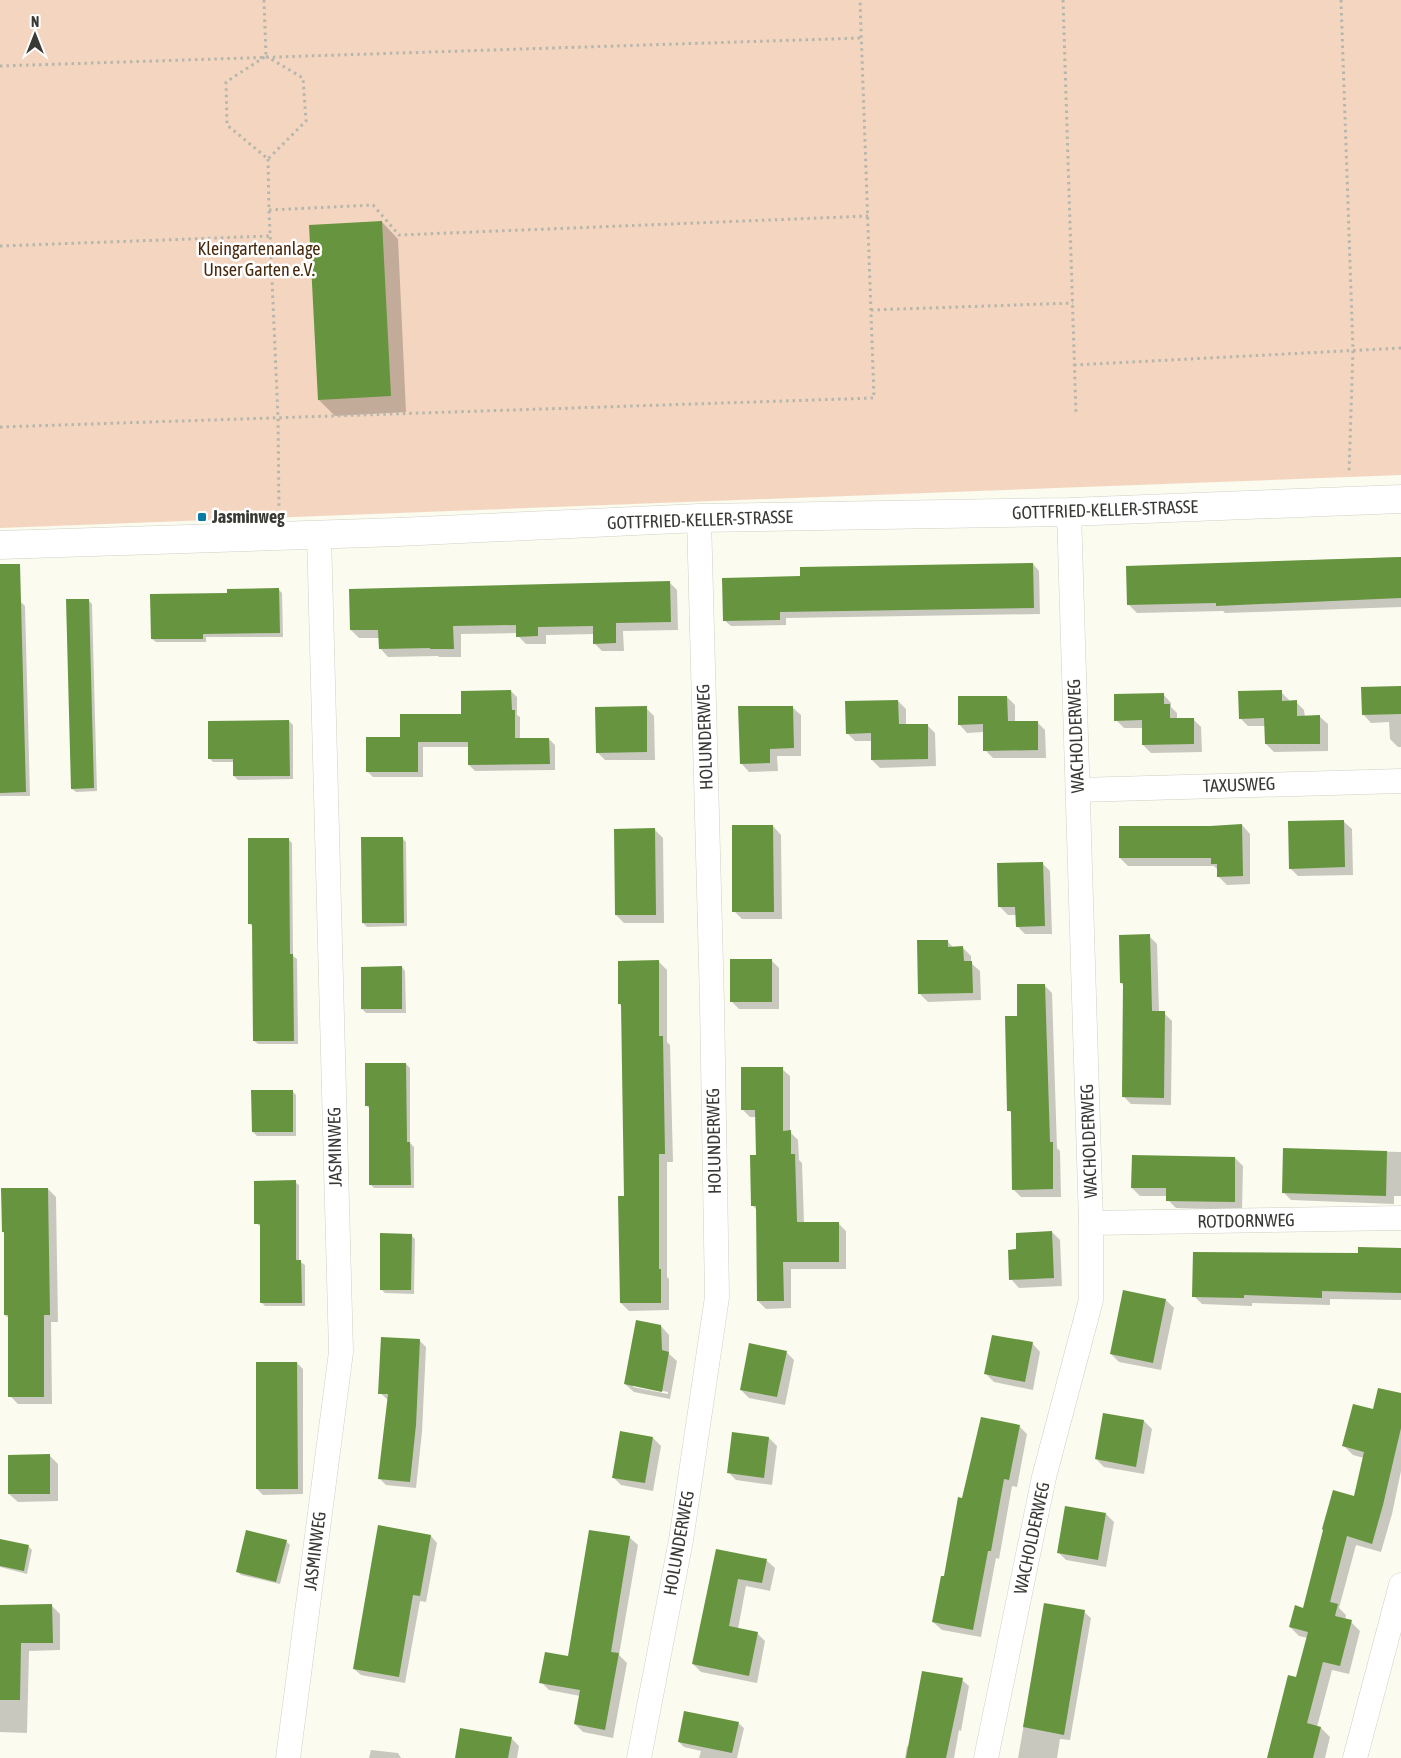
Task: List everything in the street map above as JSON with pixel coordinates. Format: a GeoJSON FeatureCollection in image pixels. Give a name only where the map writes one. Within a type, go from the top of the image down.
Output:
{"type":"FeatureCollection","features":[{"type":"Feature","properties":{"kind":"street","name":"GOTTFRIED-KELLER-STRASSE"},"geometry":{"type":"LineString","coordinates":[[0,545],[398,532],[699,518],[1069,512],[1401,500]]}},
{"type":"Feature","properties":{"kind":"street","name":"WACHOLDERWEG"},"geometry":{"type":"LineString","coordinates":[[986,1758],[1044,1477],[1091,1300],[1091,1223],[1069,512]]}},
{"type":"Feature","properties":{"kind":"street","name":"HOLUNDERWEG"},"geometry":{"type":"LineString","coordinates":[[639,1758],[681,1540],[717,1297],[712,1002],[699,518]]}},
{"type":"Feature","properties":{"kind":"street","name":"JASMINWEG"},"geometry":{"type":"LineString","coordinates":[[288,1758],[340,1352],[319,534]]}},
{"type":"Feature","properties":{"kind":"street","name":"TAXUSWEG"},"geometry":{"type":"LineString","coordinates":[[1078,790],[1401,781]]}},
{"type":"Feature","properties":{"kind":"street","name":"ROTDORNWEG"},"geometry":{"type":"LineString","coordinates":[[1091,1223],[1401,1218]]}},
{"type":"Feature","properties":{"kind":"street"},"geometry":{"type":"LineString","coordinates":[[1355,1758],[1401,1585]]}},
{"type":"Feature","properties":{"kind":"path"},"geometry":{"type":"LineString","coordinates":[[264,0],[266,56]]}},
{"type":"Feature","properties":{"kind":"path"},"geometry":{"type":"LineString","coordinates":[[0,426],[874,398],[860,0]]}},
{"type":"Feature","properties":{"kind":"path"},"geometry":{"type":"LineString","coordinates":[[1063,0],[1076,415]]}},
{"type":"Feature","properties":{"kind":"path"},"geometry":{"type":"LineString","coordinates":[[1340,0],[1353,350],[1348,501]]}},
{"type":"Feature","properties":{"kind":"path"},"geometry":{"type":"LineString","coordinates":[[0,66],[861,38]]}},
{"type":"Feature","properties":{"kind":"path"},"geometry":{"type":"LineString","coordinates":[[266,56],[226,82],[227,125],[268,159]]}},
{"type":"Feature","properties":{"kind":"path"},"geometry":{"type":"LineString","coordinates":[[266,56],[304,78],[306,120],[268,159],[268,210],[278,417],[279,536]]}},
{"type":"Feature","properties":{"kind":"path"},"geometry":{"type":"LineString","coordinates":[[268,210],[373,205],[399,235],[868,216]]}},
{"type":"Feature","properties":{"kind":"path"},"geometry":{"type":"LineString","coordinates":[[0,246],[270,236]]}},
{"type":"Feature","properties":{"kind":"path"},"geometry":{"type":"LineString","coordinates":[[871,310],[1072,303]]}},
{"type":"Feature","properties":{"kind":"path"},"geometry":{"type":"LineString","coordinates":[[1074,365],[1401,348]]}},
{"type":"Feature","properties":{"kind":"green space","name":"Kleingartenanlage Unser Garten e.V."},"geometry":{"type":"Polygon","coordinates":[[[0,0],[1401,0],[1401,475],[0,528],[0,0]]]}},
{"type":"Feature","properties":{"kind":"building"},"geometry":{"type":"Polygon","coordinates":[[[382,221],[391,396],[318,400],[309,225],[382,221]]]}},
{"type":"Feature","properties":{"kind":"building"},"geometry":{"type":"Polygon","coordinates":[[[1401,557],[1401,598],[1216,606],[1216,603],[1127,605],[1126,566],[1401,557]]]}},
{"type":"Feature","properties":{"kind":"building"},"geometry":{"type":"Polygon","coordinates":[[[1033,563],[1034,608],[780,612],[780,620],[723,621],[722,578],[800,576],[800,567],[1033,563]]]}},
{"type":"Feature","properties":{"kind":"building"},"geometry":{"type":"Polygon","coordinates":[[[0,564],[20,564],[26,792],[0,793],[0,564]]]}},
{"type":"Feature","properties":{"kind":"building"},"geometry":{"type":"Polygon","coordinates":[[[670,581],[671,622],[616,623],[616,643],[593,644],[593,626],[538,627],[538,636],[516,637],[516,625],[453,626],[454,649],[379,649],[378,630],[350,630],[349,589],[670,581]]]}},
{"type":"Feature","properties":{"kind":"building"},"geometry":{"type":"Polygon","coordinates":[[[279,588],[280,633],[203,634],[203,639],[151,639],[150,594],[227,593],[227,589],[279,588]]]}},
{"type":"Feature","properties":{"kind":"building"},"geometry":{"type":"Polygon","coordinates":[[[66,599],[89,599],[94,788],[71,789],[66,599]]]}},
{"type":"Feature","properties":{"kind":"building"},"geometry":{"type":"Polygon","coordinates":[[[1401,686],[1401,714],[1362,715],[1361,687],[1401,686]]]}},
{"type":"Feature","properties":{"kind":"building"},"geometry":{"type":"Polygon","coordinates":[[[511,690],[512,710],[515,710],[515,738],[549,738],[550,764],[468,765],[468,742],[418,742],[418,772],[366,772],[366,737],[400,737],[400,714],[461,714],[461,691],[511,690]]]}},
{"type":"Feature","properties":{"kind":"building"},"geometry":{"type":"Polygon","coordinates":[[[1282,690],[1282,701],[1297,700],[1297,716],[1320,715],[1320,744],[1265,744],[1264,718],[1239,719],[1238,691],[1282,690]]]}},
{"type":"Feature","properties":{"kind":"building"},"geometry":{"type":"Polygon","coordinates":[[[1164,693],[1164,704],[1170,704],[1170,718],[1194,718],[1194,744],[1142,745],[1142,720],[1114,721],[1114,694],[1164,693]]]}},
{"type":"Feature","properties":{"kind":"building"},"geometry":{"type":"Polygon","coordinates":[[[958,696],[1007,696],[1008,721],[1038,721],[1038,750],[983,751],[983,724],[958,725],[958,696]]]}},
{"type":"Feature","properties":{"kind":"building"},"geometry":{"type":"Polygon","coordinates":[[[898,700],[899,724],[928,724],[928,759],[871,760],[871,733],[846,734],[845,701],[898,700]]]}},
{"type":"Feature","properties":{"kind":"building"},"geometry":{"type":"Polygon","coordinates":[[[647,706],[647,752],[596,753],[595,707],[647,706]]]}},
{"type":"Feature","properties":{"kind":"building"},"geometry":{"type":"Polygon","coordinates":[[[738,706],[793,706],[794,748],[770,749],[770,763],[740,764],[738,706]]]}},
{"type":"Feature","properties":{"kind":"building"},"geometry":{"type":"Polygon","coordinates":[[[289,720],[290,776],[233,776],[233,759],[208,759],[208,721],[289,720]]]}},
{"type":"Feature","properties":{"kind":"building"},"geometry":{"type":"Polygon","coordinates":[[[1344,820],[1345,867],[1289,869],[1288,821],[1344,820]]]}},
{"type":"Feature","properties":{"kind":"building"},"geometry":{"type":"Polygon","coordinates":[[[1242,824],[1243,876],[1217,877],[1217,864],[1211,864],[1211,858],[1119,858],[1119,826],[1242,824]]]}},
{"type":"Feature","properties":{"kind":"building"},"geometry":{"type":"Polygon","coordinates":[[[732,825],[773,825],[774,912],[732,912],[732,825]]]}},
{"type":"Feature","properties":{"kind":"building"},"geometry":{"type":"Polygon","coordinates":[[[655,828],[656,915],[615,915],[614,829],[655,828]]]}},
{"type":"Feature","properties":{"kind":"building"},"geometry":{"type":"Polygon","coordinates":[[[361,837],[403,837],[404,923],[362,923],[361,837]]]}},
{"type":"Feature","properties":{"kind":"building"},"geometry":{"type":"Polygon","coordinates":[[[248,838],[289,838],[290,954],[293,954],[294,1041],[253,1041],[252,924],[248,924],[248,838]]]}},
{"type":"Feature","properties":{"kind":"building"},"geometry":{"type":"Polygon","coordinates":[[[1043,862],[1045,926],[1016,927],[1015,907],[998,907],[997,863],[1043,862]]]}},
{"type":"Feature","properties":{"kind":"building"},"geometry":{"type":"Polygon","coordinates":[[[1150,934],[1152,1011],[1165,1011],[1164,1098],[1122,1097],[1123,983],[1120,983],[1119,935],[1150,934]]]}},
{"type":"Feature","properties":{"kind":"building"},"geometry":{"type":"Polygon","coordinates":[[[917,940],[948,940],[948,947],[963,946],[964,961],[972,961],[973,993],[918,994],[917,940]]]}},
{"type":"Feature","properties":{"kind":"building"},"geometry":{"type":"Polygon","coordinates":[[[730,959],[772,959],[772,1002],[730,1002],[730,959]]]}},
{"type":"Feature","properties":{"kind":"building"},"geometry":{"type":"Polygon","coordinates":[[[659,960],[659,1036],[663,1036],[665,1154],[659,1154],[659,1269],[661,1269],[661,1303],[620,1303],[618,1196],[624,1196],[621,1004],[618,1004],[618,961],[659,960]]]}},
{"type":"Feature","properties":{"kind":"building"},"geometry":{"type":"Polygon","coordinates":[[[402,966],[402,1009],[361,1009],[361,967],[402,966]]]}},
{"type":"Feature","properties":{"kind":"building"},"geometry":{"type":"Polygon","coordinates":[[[1017,984],[1045,984],[1050,1142],[1053,1142],[1053,1189],[1012,1190],[1011,1111],[1007,1111],[1005,1016],[1017,1016],[1017,984]]]}},
{"type":"Feature","properties":{"kind":"building"},"geometry":{"type":"Polygon","coordinates":[[[365,1063],[406,1063],[407,1142],[410,1142],[411,1185],[369,1185],[369,1106],[365,1106],[365,1063]]]}},
{"type":"Feature","properties":{"kind":"building"},"geometry":{"type":"Polygon","coordinates":[[[741,1067],[783,1067],[783,1131],[791,1130],[791,1154],[795,1154],[797,1222],[839,1222],[839,1262],[783,1262],[784,1301],[757,1301],[756,1206],[751,1206],[750,1155],[756,1155],[755,1110],[741,1110],[741,1067]]]}},
{"type":"Feature","properties":{"kind":"building"},"geometry":{"type":"Polygon","coordinates":[[[251,1090],[293,1090],[293,1132],[252,1132],[251,1090]]]}},
{"type":"Feature","properties":{"kind":"building"},"geometry":{"type":"Polygon","coordinates":[[[1283,1148],[1387,1151],[1386,1196],[1282,1193],[1283,1148]]]}},
{"type":"Feature","properties":{"kind":"building"},"geometry":{"type":"Polygon","coordinates":[[[1132,1155],[1235,1157],[1235,1202],[1166,1201],[1166,1188],[1131,1188],[1132,1155]]]}},
{"type":"Feature","properties":{"kind":"building"},"geometry":{"type":"Polygon","coordinates":[[[296,1180],[296,1260],[301,1260],[302,1303],[260,1303],[260,1224],[254,1224],[254,1181],[296,1180]]]}},
{"type":"Feature","properties":{"kind":"building"},"geometry":{"type":"Polygon","coordinates":[[[1,1188],[48,1188],[50,1315],[44,1315],[44,1397],[8,1397],[8,1315],[4,1315],[4,1232],[2,1232],[1,1188]]]}},
{"type":"Feature","properties":{"kind":"building"},"geometry":{"type":"Polygon","coordinates":[[[1052,1231],[1054,1278],[1009,1280],[1008,1250],[1016,1249],[1016,1233],[1052,1231]]]}},
{"type":"Feature","properties":{"kind":"building"},"geometry":{"type":"Polygon","coordinates":[[[380,1233],[412,1234],[411,1290],[380,1290],[380,1233]]]}},
{"type":"Feature","properties":{"kind":"building"},"geometry":{"type":"Polygon","coordinates":[[[1358,1247],[1401,1248],[1401,1293],[1322,1291],[1322,1298],[1244,1295],[1244,1298],[1192,1297],[1193,1252],[1358,1253],[1358,1247]]]}},
{"type":"Feature","properties":{"kind":"building"},"geometry":{"type":"Polygon","coordinates":[[[1123,1290],[1166,1299],[1153,1363],[1110,1354],[1123,1290]]]}},
{"type":"Feature","properties":{"kind":"building"},"geometry":{"type":"Polygon","coordinates":[[[636,1320],[661,1325],[662,1350],[669,1352],[662,1392],[624,1384],[636,1320]]]}},
{"type":"Feature","properties":{"kind":"building"},"geometry":{"type":"Polygon","coordinates":[[[992,1335],[1033,1342],[1025,1382],[984,1374],[992,1335]]]}},
{"type":"Feature","properties":{"kind":"building"},"geometry":{"type":"Polygon","coordinates":[[[381,1337],[420,1339],[416,1425],[410,1482],[378,1479],[388,1394],[378,1394],[381,1337]]]}},
{"type":"Feature","properties":{"kind":"building"},"geometry":{"type":"Polygon","coordinates":[[[749,1343],[787,1351],[777,1397],[740,1390],[749,1343]]]}},
{"type":"Feature","properties":{"kind":"building"},"geometry":{"type":"Polygon","coordinates":[[[256,1362],[297,1362],[298,1489],[256,1489],[256,1362]]]}},
{"type":"Feature","properties":{"kind":"building"},"geometry":{"type":"Polygon","coordinates":[[[1378,1388],[1401,1393],[1401,1428],[1372,1544],[1347,1536],[1330,1602],[1338,1604],[1335,1616],[1352,1620],[1340,1666],[1323,1662],[1307,1723],[1321,1727],[1313,1758],[1267,1758],[1288,1675],[1296,1677],[1308,1632],[1289,1627],[1295,1605],[1303,1608],[1333,1490],[1354,1496],[1364,1452],[1342,1446],[1353,1404],[1373,1409],[1378,1388]]]}},
{"type":"Feature","properties":{"kind":"building"},"geometry":{"type":"Polygon","coordinates":[[[1103,1413],[1144,1420],[1136,1467],[1095,1459],[1103,1413]]]}},
{"type":"Feature","properties":{"kind":"building"},"geometry":{"type":"Polygon","coordinates":[[[981,1417],[1020,1425],[1009,1480],[1004,1479],[991,1551],[988,1551],[973,1630],[932,1622],[941,1576],[944,1576],[958,1497],[962,1498],[981,1417]]]}},
{"type":"Feature","properties":{"kind":"building"},"geometry":{"type":"Polygon","coordinates":[[[620,1431],[653,1437],[645,1483],[612,1478],[620,1431]]]}},
{"type":"Feature","properties":{"kind":"building"},"geometry":{"type":"Polygon","coordinates":[[[732,1432],[769,1437],[764,1478],[727,1473],[732,1432]]]}},
{"type":"Feature","properties":{"kind":"building"},"geometry":{"type":"Polygon","coordinates":[[[50,1454],[50,1494],[8,1494],[8,1455],[50,1454]]]}},
{"type":"Feature","properties":{"kind":"building"},"geometry":{"type":"Polygon","coordinates":[[[1065,1506],[1106,1513],[1098,1560],[1057,1553],[1065,1506]]]}},
{"type":"Feature","properties":{"kind":"building"},"geometry":{"type":"Polygon","coordinates":[[[378,1525],[431,1535],[420,1596],[413,1595],[399,1677],[353,1669],[378,1525]]]}},
{"type":"Feature","properties":{"kind":"building"},"geometry":{"type":"Polygon","coordinates":[[[246,1530],[287,1540],[276,1582],[236,1572],[246,1530]]]}},
{"type":"Feature","properties":{"kind":"building"},"geometry":{"type":"Polygon","coordinates":[[[589,1530],[630,1536],[611,1652],[619,1653],[605,1730],[574,1724],[580,1690],[539,1683],[545,1652],[568,1656],[589,1530]]]}},
{"type":"Feature","properties":{"kind":"building"},"geometry":{"type":"Polygon","coordinates":[[[0,1539],[29,1545],[24,1571],[0,1566],[0,1539]]]}},
{"type":"Feature","properties":{"kind":"building"},"geometry":{"type":"Polygon","coordinates":[[[716,1549],[767,1559],[762,1583],[738,1579],[729,1626],[758,1632],[749,1676],[692,1664],[716,1549]]]}},
{"type":"Feature","properties":{"kind":"building"},"geometry":{"type":"Polygon","coordinates":[[[1044,1603],[1085,1610],[1064,1735],[1023,1727],[1044,1603]]]}},
{"type":"Feature","properties":{"kind":"building"},"geometry":{"type":"Polygon","coordinates":[[[52,1604],[53,1643],[21,1643],[20,1700],[0,1700],[0,1605],[52,1604]]]}},
{"type":"Feature","properties":{"kind":"building"},"geometry":{"type":"Polygon","coordinates":[[[922,1671],[963,1678],[946,1758],[906,1758],[922,1671]]]}},
{"type":"Feature","properties":{"kind":"building"},"geometry":{"type":"Polygon","coordinates":[[[684,1711],[739,1722],[732,1753],[678,1742],[684,1711]]]}},
{"type":"Feature","properties":{"kind":"building"},"geometry":{"type":"Polygon","coordinates":[[[460,1728],[512,1737],[508,1758],[455,1758],[460,1728]]]}},
{"type":"Feature","properties":{"kind":"place","name":"Jasminweg"},"geometry":{"type":"Point","coordinates":[202,517]}}]}
